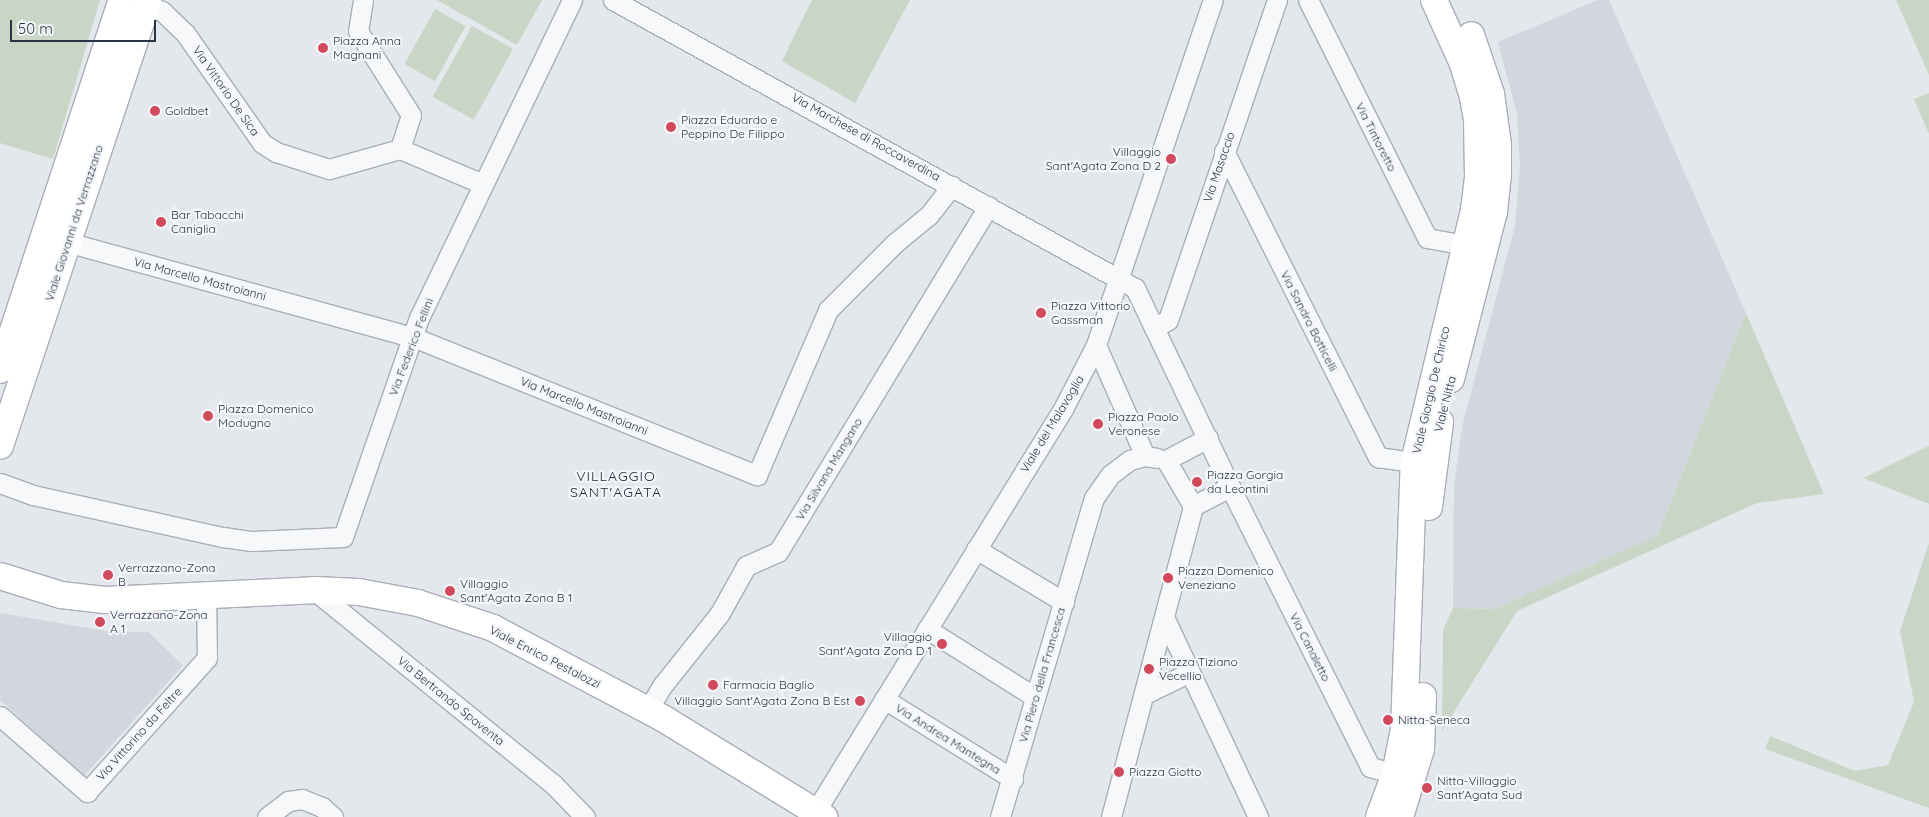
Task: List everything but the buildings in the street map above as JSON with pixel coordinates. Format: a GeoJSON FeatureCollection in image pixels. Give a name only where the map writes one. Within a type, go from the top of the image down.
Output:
{"type":"FeatureCollection","features":[{"type":"Feature","properties":{"kind":"main road"},"geometry":{"type":"LineString","coordinates":[[1434,0],[1463,64],[1477,120],[1478,176],[1475,247]]}},
{"type":"Feature","properties":{"kind":"main road","name":"Viale Nitta"},"geometry":{"type":"LineString","coordinates":[[1400,817],[1404,776],[1422,734],[1423,464],[1439,425],[1475,247],[1498,176],[1495,118],[1479,55],[1454,0]]}},
{"type":"Feature","properties":{"kind":"main road","name":"Viale Giovanni da Verrazzano"},"geometry":{"type":"LineString","coordinates":[[0,370],[56,239],[139,2]]}},
{"type":"Feature","properties":{"kind":"main road","name":"Viale Giovanni da Verrazzano"},"geometry":{"type":"LineString","coordinates":[[0,446],[56,239]]}},
{"type":"Feature","properties":{"kind":"main road","name":"Viale Enrico Pestalozzi"},"geometry":{"type":"LineString","coordinates":[[0,576],[36,589],[85,599],[128,600],[314,590],[359,592],[418,603],[493,628],[648,710],[819,814]]}},
{"type":"Feature","properties":{"kind":"main road"},"geometry":{"type":"LineString","coordinates":[[1379,817],[1404,776]]}},
{"type":"Feature","properties":{"kind":"street"},"geometry":{"type":"LineString","coordinates":[[364,0],[358,31],[412,115],[400,149],[483,184]]}},
{"type":"Feature","properties":{"kind":"street","name":"Via Federico Fellini"},"geometry":{"type":"LineString","coordinates":[[0,483],[33,495],[223,537],[252,541],[343,537],[413,337],[483,184],[572,0]]}},
{"type":"Feature","properties":{"kind":"street","name":"Via Marchese di Roccaverdina"},"geometry":{"type":"LineString","coordinates":[[613,0],[1116,277]]}},
{"type":"Feature","properties":{"kind":"street","name":"Viale dei Malavoglia"},"geometry":{"type":"LineString","coordinates":[[819,814],[884,699],[1064,407],[1096,345],[1116,277],[1213,0]]}},
{"type":"Feature","properties":{"kind":"street","name":"Via Masaccio"},"geometry":{"type":"LineString","coordinates":[[1154,328],[1168,320],[1277,0]]}},
{"type":"Feature","properties":{"kind":"street","name":"Via Tintoretto"},"geometry":{"type":"LineString","coordinates":[[1308,0],[1427,238],[1475,247]]}},
{"type":"Feature","properties":{"kind":"street","name":"Via Vittorio De Sica"},"geometry":{"type":"LineString","coordinates":[[139,2],[162,11],[185,33],[262,143],[276,152],[329,169],[400,149]]}},
{"type":"Feature","properties":{"kind":"street","name":"Via Sandro Botticelli"},"geometry":{"type":"LineString","coordinates":[[1224,151],[1378,457],[1423,464]]}},
{"type":"Feature","properties":{"kind":"street","name":"Via Marcello Mastroianni"},"geometry":{"type":"LineString","coordinates":[[56,239],[413,337],[757,475],[828,310],[895,243],[930,215],[952,186]]}},
{"type":"Feature","properties":{"kind":"street","name":"Via Silvana Mangano"},"geometry":{"type":"LineString","coordinates":[[648,710],[662,686],[720,613],[746,566],[778,552],[988,206]]}},
{"type":"Feature","properties":{"kind":"street"},"geometry":{"type":"LineString","coordinates":[[1116,277],[1135,288],[1154,328]]}},
{"type":"Feature","properties":{"kind":"street","name":"Via Canaletto"},"geometry":{"type":"LineString","coordinates":[[1154,328],[1230,487],[1370,767],[1404,776]]}},
{"type":"Feature","properties":{"kind":"street"},"geometry":{"type":"LineString","coordinates":[[1096,345],[1145,456],[1166,460],[1208,438]]}},
{"type":"Feature","properties":{"kind":"street","name":"Via Piero della Francesca"},"geometry":{"type":"LineString","coordinates":[[1000,817],[1013,779],[1035,697],[1085,534],[1094,498],[1110,475],[1130,460],[1145,456]]}},
{"type":"Feature","properties":{"kind":"street"},"geometry":{"type":"LineString","coordinates":[[1111,817],[1165,619],[1193,506],[1166,460]]}},
{"type":"Feature","properties":{"kind":"street"},"geometry":{"type":"LineString","coordinates":[[1193,506],[1230,487]]}},
{"type":"Feature","properties":{"kind":"street"},"geometry":{"type":"LineString","coordinates":[[976,549],[1064,602]]}},
{"type":"Feature","properties":{"kind":"street","name":"Via Bertrando Spaventa"},"geometry":{"type":"LineString","coordinates":[[314,590],[553,784],[585,817]]}},
{"type":"Feature","properties":{"kind":"street","name":"Via Vittorino da Feltre"},"geometry":{"type":"LineString","coordinates":[[0,716],[87,792],[207,658],[206,596]]}},
{"type":"Feature","properties":{"kind":"street"},"geometry":{"type":"LineString","coordinates":[[1165,619],[1258,817]]}},
{"type":"Feature","properties":{"kind":"street"},"geometry":{"type":"LineString","coordinates":[[927,629],[1035,697]]}},
{"type":"Feature","properties":{"kind":"street"},"geometry":{"type":"LineString","coordinates":[[1145,694],[1192,677]]}},
{"type":"Feature","properties":{"kind":"street","name":"Via Andrea Mantegna"},"geometry":{"type":"LineString","coordinates":[[884,699],[1013,779]]}},
{"type":"Feature","properties":{"kind":"street"},"geometry":{"type":"LineString","coordinates":[[267,817],[288,801],[302,799],[322,808],[333,817]]}},
{"type":"Feature","properties":{"kind":"shaded area"},"geometry":{"type":"Polygon","coordinates":[[[1598,0],[1609,0],[1746,313],[1658,535],[1495,609],[1453,608],[1454,486],[1462,427],[1515,226],[1520,167],[1517,114],[1498,42],[1598,0]]]}},
{"type":"Feature","properties":{"kind":"shaded area"},"geometry":{"type":"Polygon","coordinates":[[[0,613],[113,632],[148,632],[183,665],[84,776],[0,700],[0,613]]]}},
{"type":"Feature","properties":{"kind":"green space"},"geometry":{"type":"Polygon","coordinates":[[[0,0],[100,0],[53,159],[0,143],[0,0]]]}},
{"type":"Feature","properties":{"kind":"green space"},"geometry":{"type":"Polygon","coordinates":[[[437,0],[542,0],[517,45],[437,0]]]}},
{"type":"Feature","properties":{"kind":"green space"},"geometry":{"type":"Polygon","coordinates":[[[812,0],[910,0],[855,103],[782,61],[812,0]]]}},
{"type":"Feature","properties":{"kind":"green space"},"geometry":{"type":"Polygon","coordinates":[[[1896,0],[1929,0],[1929,75],[1896,0]]]}},
{"type":"Feature","properties":{"kind":"green space"},"geometry":{"type":"Polygon","coordinates":[[[435,9],[466,26],[435,81],[404,64],[435,9]]]}},
{"type":"Feature","properties":{"kind":"green space"},"geometry":{"type":"Polygon","coordinates":[[[472,26],[513,49],[474,120],[433,97],[472,26]]]}},
{"type":"Feature","properties":{"kind":"green space"},"geometry":{"type":"Polygon","coordinates":[[[1929,93],[1929,134],[1914,99],[1929,93]]]}},
{"type":"Feature","properties":{"kind":"green space"},"geometry":{"type":"Polygon","coordinates":[[[1746,313],[1824,494],[1757,503],[1517,611],[1442,731],[1443,630],[1453,608],[1495,609],[1658,535],[1746,313]]]}},
{"type":"Feature","properties":{"kind":"green space"},"geometry":{"type":"Polygon","coordinates":[[[1929,446],[1929,504],[1863,478],[1929,446]]]}},
{"type":"Feature","properties":{"kind":"green space"},"geometry":{"type":"Polygon","coordinates":[[[1929,543],[1929,808],[1765,749],[1770,736],[1855,771],[1888,765],[1914,702],[1900,631],[1929,543]]]}},
{"type":"Feature","properties":{"kind":"place","name":"Piazza Anna Magnani"},"geometry":{"type":"Point","coordinates":[323,48]}},
{"type":"Feature","properties":{"kind":"place","name":"Goldbet"},"geometry":{"type":"Point","coordinates":[155,111]}},
{"type":"Feature","properties":{"kind":"place","name":"Piazza Eduardo e Peppino De Filippo"},"geometry":{"type":"Point","coordinates":[671,127]}},
{"type":"Feature","properties":{"kind":"place","name":"Villaggio Sant'Agata Zona D 2"},"geometry":{"type":"Point","coordinates":[1171,159]}},
{"type":"Feature","properties":{"kind":"place","name":"Bar Tabacchi Caniglia"},"geometry":{"type":"Point","coordinates":[161,222]}},
{"type":"Feature","properties":{"kind":"place","name":"Piazza Vittorio Gassman"},"geometry":{"type":"Point","coordinates":[1041,313]}},
{"type":"Feature","properties":{"kind":"place","name":"Piazza Domenico Modugno"},"geometry":{"type":"Point","coordinates":[208,416]}},
{"type":"Feature","properties":{"kind":"place","name":"Piazza Paolo Veronese"},"geometry":{"type":"Point","coordinates":[1098,424]}},
{"type":"Feature","properties":{"kind":"place","name":"Piazza Gorgia da Leontini"},"geometry":{"type":"Point","coordinates":[1197,482]}},
{"type":"Feature","properties":{"kind":"place","name":"Verrazzano-Zona B"},"geometry":{"type":"Point","coordinates":[108,575]}},
{"type":"Feature","properties":{"kind":"place","name":"Piazza Domenico Veneziano"},"geometry":{"type":"Point","coordinates":[1168,578]}},
{"type":"Feature","properties":{"kind":"place","name":"Villaggio Sant'Agata Zona B 1"},"geometry":{"type":"Point","coordinates":[450,591]}},
{"type":"Feature","properties":{"kind":"place","name":"Verrazzano-Zona A 1"},"geometry":{"type":"Point","coordinates":[100,622]}},
{"type":"Feature","properties":{"kind":"place","name":"Villaggio Sant'Agata Zona D 1"},"geometry":{"type":"Point","coordinates":[942,644]}},
{"type":"Feature","properties":{"kind":"place","name":"Piazza Tiziano Vecellio"},"geometry":{"type":"Point","coordinates":[1149,669]}},
{"type":"Feature","properties":{"kind":"place","name":"Farmacia Baglio"},"geometry":{"type":"Point","coordinates":[713,685]}},
{"type":"Feature","properties":{"kind":"place","name":"Villaggio Sant'Agata Zona B Est"},"geometry":{"type":"Point","coordinates":[860,701]}},
{"type":"Feature","properties":{"kind":"place","name":"Nitta-Seneca"},"geometry":{"type":"Point","coordinates":[1388,720]}},
{"type":"Feature","properties":{"kind":"place","name":"Piazza Giotto"},"geometry":{"type":"Point","coordinates":[1119,772]}},
{"type":"Feature","properties":{"kind":"place","name":"Nitta-Villaggio Sant'Agata Sud"},"geometry":{"type":"Point","coordinates":[1427,788]}},
{"type":"Feature","properties":{"kind":"district","name":"VILLAGGIO SANT'AGATA"},"geometry":{"type":"Point","coordinates":[616,484]}}]}
